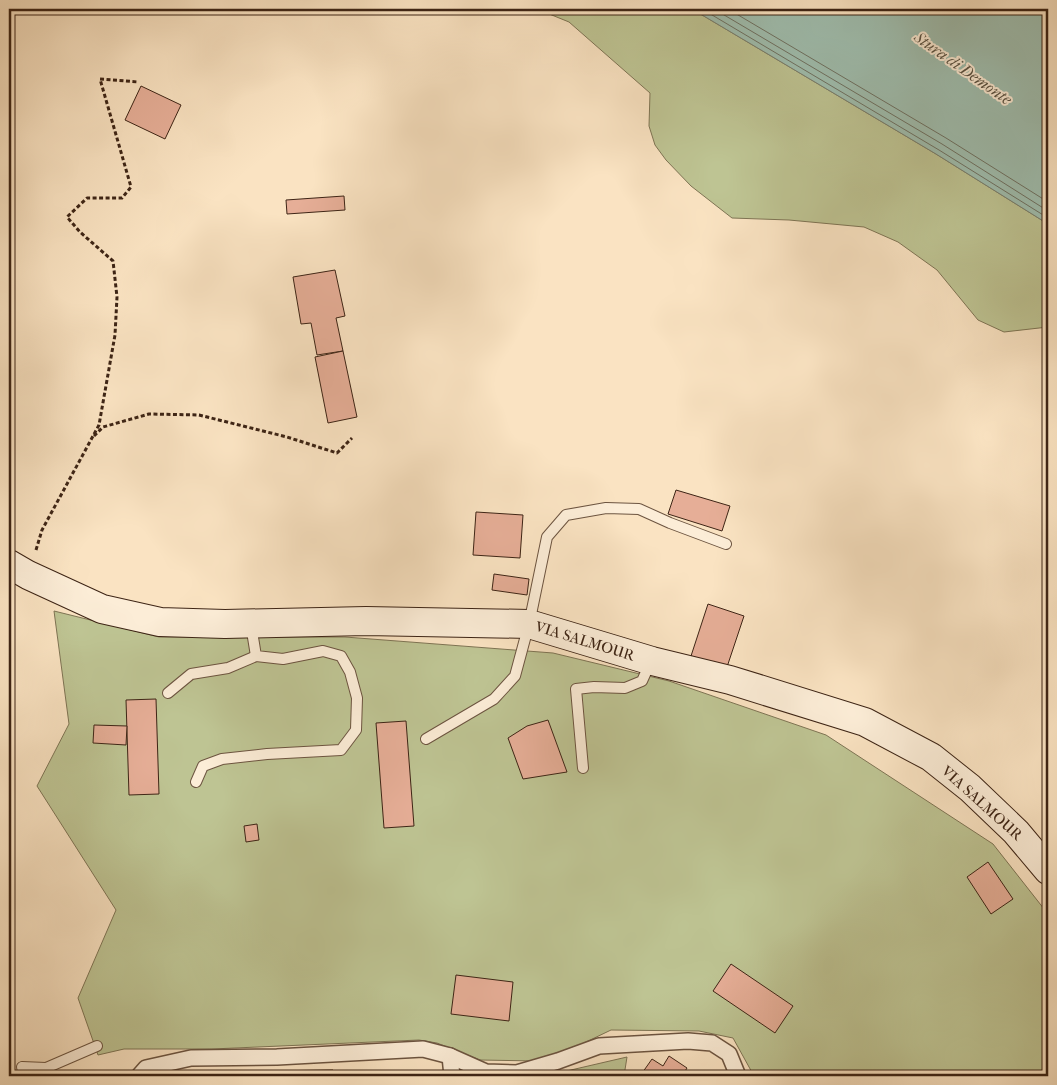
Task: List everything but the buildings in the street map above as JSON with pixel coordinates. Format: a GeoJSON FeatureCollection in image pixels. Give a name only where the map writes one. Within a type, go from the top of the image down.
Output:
{"type":"FeatureCollection","features":[{"type":"Feature","properties":{"kind":"main road","name":"VIA SALMOUR"},"geometry":{"type":"LineString","coordinates":[[18,570],[102,609],[160,622],[251,624],[366,622],[529,624],[652,661],[730,680],[865,722],[931,757],[970,788],[1016,832],[1048,870]]}},
{"type":"Feature","properties":{"kind":"street"},"geometry":{"type":"LineString","coordinates":[[139,1076],[146,1068],[191,1058],[277,1058],[423,1048],[450,1056],[486,1072],[516,1073],[558,1061],[599,1046],[688,1041],[712,1043],[728,1054],[738,1076]]}},
{"type":"Feature","properties":{"kind":"street"},"geometry":{"type":"LineString","coordinates":[[450,1056],[452,1076]]}},
{"type":"Feature","properties":{"kind":"lane"},"geometry":{"type":"LineString","coordinates":[[426,739],[494,699],[515,676],[529,624],[547,537],[566,515],[606,508],[639,509],[726,544]]}},
{"type":"Feature","properties":{"kind":"lane"},"geometry":{"type":"LineString","coordinates":[[251,624],[256,656]]}},
{"type":"Feature","properties":{"kind":"lane"},"geometry":{"type":"LineString","coordinates":[[168,693],[191,674],[228,668],[256,656],[283,659],[323,651],[341,656],[350,672],[357,698],[356,730],[341,750],[267,754],[222,759],[203,766],[196,782]]}},
{"type":"Feature","properties":{"kind":"lane"},"geometry":{"type":"LineString","coordinates":[[583,768],[576,689],[594,687],[625,688],[642,680],[652,661]]}},
{"type":"Feature","properties":{"kind":"lane"},"geometry":{"type":"LineString","coordinates":[[24,1076],[22,1067],[46,1068],[97,1046]]}},
{"type":"Feature","properties":{"kind":"path"},"geometry":{"type":"LineString","coordinates":[[18,570],[99,425],[115,335],[118,297],[113,261],[80,232],[67,217],[87,198],[122,198],[131,187],[100,79],[138,82]]}},
{"type":"Feature","properties":{"kind":"path"},"geometry":{"type":"LineString","coordinates":[[92,438],[103,427],[149,414],[199,415],[287,437],[337,453],[352,438]]}},
{"type":"Feature","properties":{"kind":"green space"},"geometry":{"type":"Polygon","coordinates":[[[537,9],[692,9],[936,154],[1048,224],[1048,327],[1004,332],[978,320],[937,270],[898,242],[864,227],[789,220],[732,218],[691,186],[666,160],[655,145],[649,126],[650,93],[569,22],[537,9]]]}},
{"type":"Feature","properties":{"kind":"green space"},"geometry":{"type":"Polygon","coordinates":[[[54,611],[159,637],[345,637],[553,653],[669,681],[826,735],[993,844],[1048,914],[1048,1076],[754,1076],[733,1038],[699,1031],[611,1030],[561,1054],[536,1061],[480,1060],[437,1043],[419,1040],[212,1049],[124,1049],[98,1055],[78,998],[116,910],[37,786],[69,724],[54,611]]]}},
{"type":"Feature","properties":{"kind":"green space"},"geometry":{"type":"Polygon","coordinates":[[[627,1057],[624,1076],[545,1076],[627,1057]]]}},
{"type":"Feature","properties":{"kind":"water","name":"Stura di Demonte"},"geometry":{"type":"Polygon","coordinates":[[[692,9],[1048,9],[1048,224],[936,154],[692,9]]]}}]}
